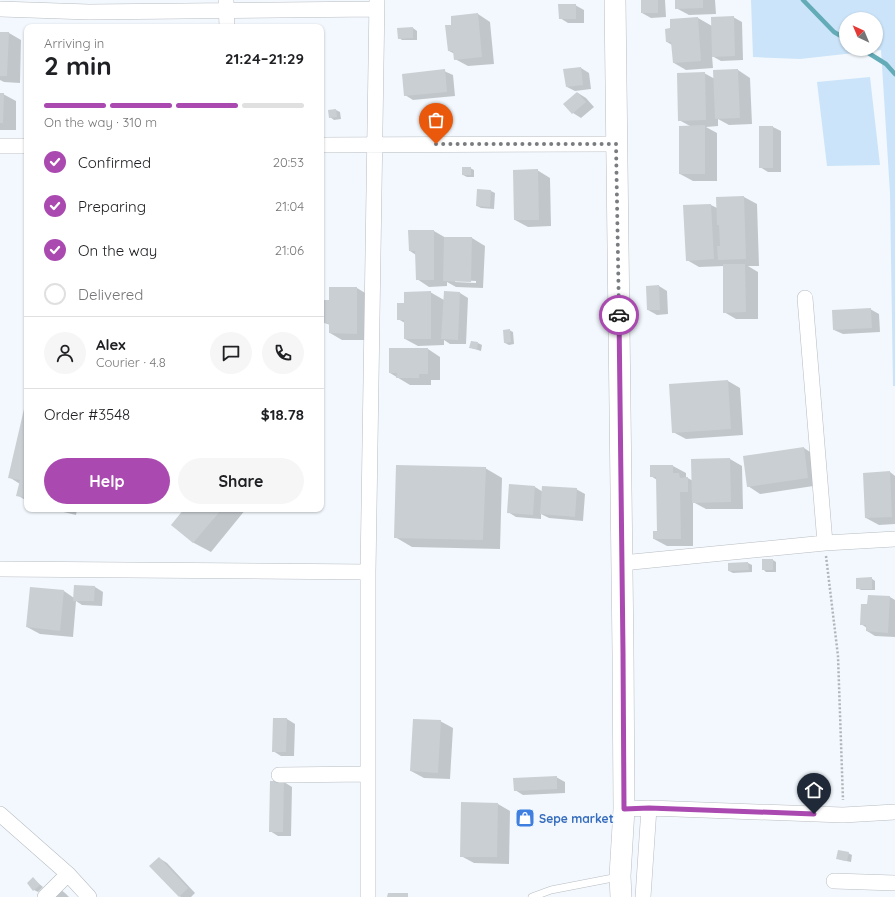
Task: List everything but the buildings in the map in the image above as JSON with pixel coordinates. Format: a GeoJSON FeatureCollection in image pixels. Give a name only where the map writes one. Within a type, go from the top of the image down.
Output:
{"type":"FeatureCollection","features":[{"type":"Feature","properties":{"kind":"street"},"geometry":{"type":"LineString","coordinates":[[615,0],[624,809],[620,876],[621,897]]}},
{"type":"Feature","properties":{"kind":"street"},"geometry":{"type":"LineString","coordinates":[[226,5],[226,24]]}},
{"type":"Feature","properties":{"kind":"street"},"geometry":{"type":"LineString","coordinates":[[0,9],[89,6],[377,5],[376,144],[368,572],[368,897]]}},
{"type":"Feature","properties":{"kind":"street"},"geometry":{"type":"LineString","coordinates":[[324,145],[616,144]]}},
{"type":"Feature","properties":{"kind":"street"},"geometry":{"type":"LineString","coordinates":[[0,146],[24,146]]}},
{"type":"Feature","properties":{"kind":"street"},"geometry":{"type":"LineString","coordinates":[[805,298],[825,543]]}},
{"type":"Feature","properties":{"kind":"street"},"geometry":{"type":"LineString","coordinates":[[622,563],[825,543],[895,539]]}},
{"type":"Feature","properties":{"kind":"street"},"geometry":{"type":"LineString","coordinates":[[0,569],[368,572]]}},
{"type":"Feature","properties":{"kind":"street"},"geometry":{"type":"LineString","coordinates":[[279,775],[368,774]]}},
{"type":"Feature","properties":{"kind":"street"},"geometry":{"type":"LineString","coordinates":[[624,809],[649,808],[843,815],[895,812]]}},
{"type":"Feature","properties":{"kind":"street"},"geometry":{"type":"LineString","coordinates":[[643,897],[649,808]]}},
{"type":"Feature","properties":{"kind":"street"},"geometry":{"type":"LineString","coordinates":[[0,814],[68,874],[89,897]]}},
{"type":"Feature","properties":{"kind":"street"},"geometry":{"type":"LineString","coordinates":[[45,897],[68,874]]}},
{"type":"Feature","properties":{"kind":"street"},"geometry":{"type":"LineString","coordinates":[[834,881],[873,881],[895,883]]}},
{"type":"Feature","properties":{"kind":"lane"},"geometry":{"type":"LineString","coordinates":[[532,897],[551,894],[620,876]]}},
{"type":"Feature","properties":{"kind":"path"},"geometry":{"type":"LineString","coordinates":[[825,543],[838,656],[843,815]]}},
{"type":"Feature","properties":{"kind":"shaded area"},"geometry":{"type":"Polygon","coordinates":[[[751,0],[895,0],[895,386],[893,386],[890,193],[881,56],[883,56],[883,12],[839,12],[839,55],[800,59],[753,57],[751,0]]]}},
{"type":"Feature","properties":{"kind":"shaded area"},"geometry":{"type":"Polygon","coordinates":[[[870,77],[880,165],[827,166],[817,82],[870,77]]]}},
{"type":"Feature","properties":{"kind":"waterway"},"geometry":{"type":"LineString","coordinates":[[803,0],[834,32],[839,35]]}},
{"type":"Feature","properties":{"kind":"waterway"},"geometry":{"type":"LineString","coordinates":[[873,56],[886,64],[895,74]]}},
{"type":"Feature","properties":{"kind":"way so far"},"geometry":{"type":"LineString","coordinates":[[436,144],[616,144],[619,315]]}},
{"type":"Feature","properties":{"kind":"place","name":"Sepe market"},"geometry":{"type":"Point","coordinates":[525,818]}},
{"type":"Feature","properties":{"kind":"route"},"geometry":{"type":"LineString","coordinates":[[619,315],[624,809],[649,808],[814,814]]}}]}
